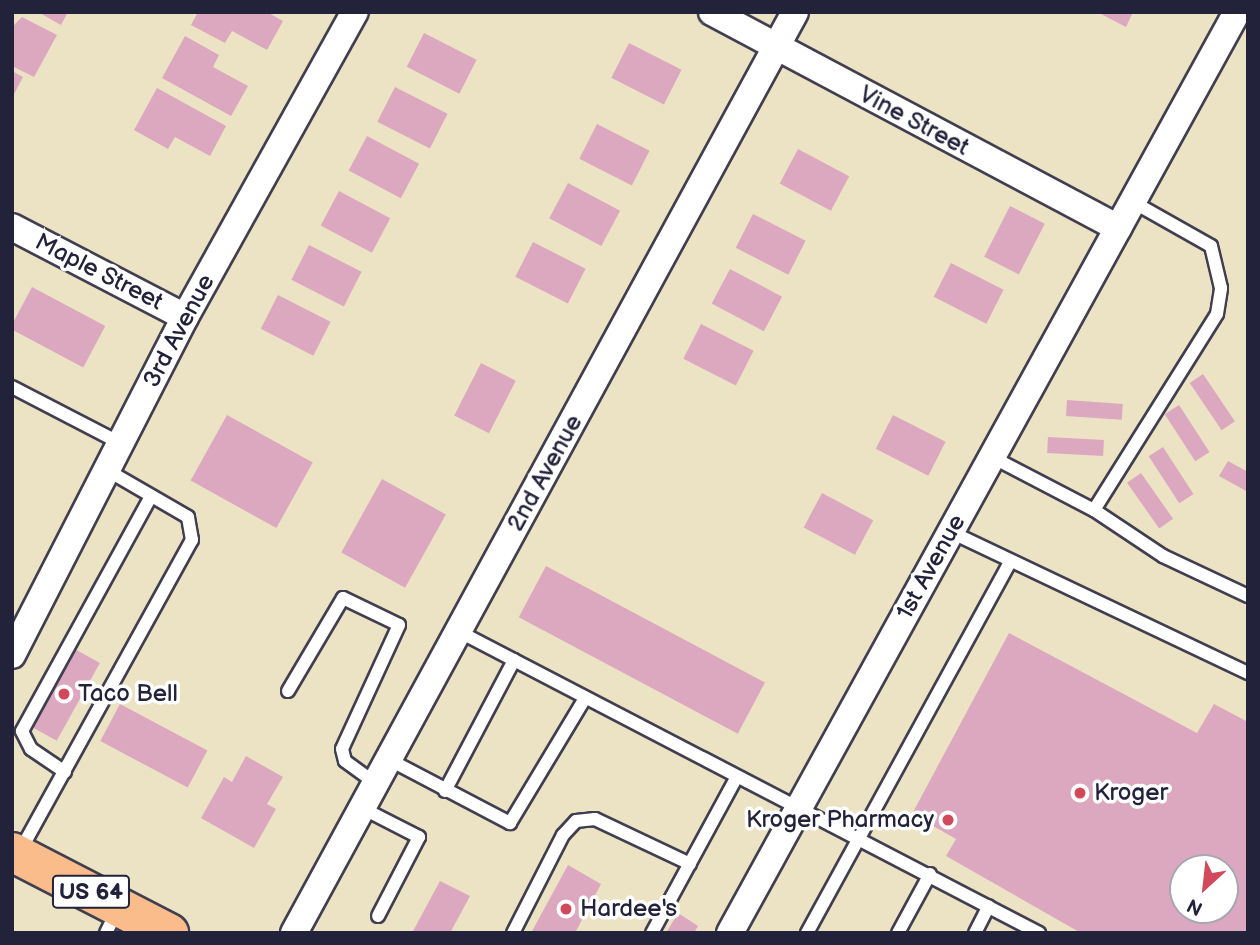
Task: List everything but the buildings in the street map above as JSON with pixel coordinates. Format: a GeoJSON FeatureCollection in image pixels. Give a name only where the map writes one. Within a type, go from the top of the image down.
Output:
{"type":"FeatureCollection","features":[{"type":"Feature","properties":{"kind":"highway","name":"US 64"},"geometry":{"type":"LineString","coordinates":[[15,854],[113,920],[169,933]]}},
{"type":"Feature","properties":{"kind":"street","name":"3rd Avenue"},"geometry":{"type":"LineString","coordinates":[[12,654],[185,317],[355,12]]}},
{"type":"Feature","properties":{"kind":"street","name":"Vine Street"},"geometry":{"type":"LineString","coordinates":[[712,12],[1118,229]]}},
{"type":"Feature","properties":{"kind":"street","name":"2nd Avenue"},"geometry":{"type":"LineString","coordinates":[[294,933],[795,12]]}},
{"type":"Feature","properties":{"kind":"street","name":"1st Avenue"},"geometry":{"type":"LineString","coordinates":[[730,933],[1237,12]]}},
{"type":"Feature","properties":{"kind":"street","name":"Maple Street"},"geometry":{"type":"LineString","coordinates":[[12,227],[185,317]]}},
{"type":"Feature","properties":{"kind":"lane"},"geometry":{"type":"LineString","coordinates":[[1094,510],[1217,314],[1221,288],[1211,246],[1133,202]]}},
{"type":"Feature","properties":{"kind":"lane"},"geometry":{"type":"LineString","coordinates":[[12,387],[120,443]]}},
{"type":"Feature","properties":{"kind":"lane"},"geometry":{"type":"LineString","coordinates":[[992,457],[1094,510],[1163,556],[1248,596]]}},
{"type":"Feature","properties":{"kind":"lane"},"geometry":{"type":"LineString","coordinates":[[15,854],[65,772],[192,540],[188,517],[107,470]]}},
{"type":"Feature","properties":{"kind":"lane"},"geometry":{"type":"LineString","coordinates":[[65,772],[30,749],[22,731],[151,496]]}},
{"type":"Feature","properties":{"kind":"lane"},"geometry":{"type":"LineString","coordinates":[[951,532],[1009,564],[1248,673]]}},
{"type":"Feature","properties":{"kind":"lane"},"geometry":{"type":"LineString","coordinates":[[807,933],[1009,564]]}},
{"type":"Feature","properties":{"kind":"lane"},"geometry":{"type":"LineString","coordinates":[[288,691],[343,598],[399,625],[342,750],[345,761],[375,783]]}},
{"type":"Feature","properties":{"kind":"lane"},"geometry":{"type":"LineString","coordinates":[[458,631],[736,778],[801,804],[1040,933]]}},
{"type":"Feature","properties":{"kind":"lane"},"geometry":{"type":"LineString","coordinates":[[445,791],[514,660]]}},
{"type":"Feature","properties":{"kind":"lane"},"geometry":{"type":"LineString","coordinates":[[388,759],[510,823],[585,698]]}},
{"type":"Feature","properties":{"kind":"lane"},"geometry":{"type":"LineString","coordinates":[[652,933],[736,778]]}},
{"type":"Feature","properties":{"kind":"lane"},"geometry":{"type":"LineString","coordinates":[[362,808],[419,836],[378,916]]}},
{"type":"Feature","properties":{"kind":"lane"},"geometry":{"type":"LineString","coordinates":[[513,933],[562,835],[576,821],[595,819],[690,864]]}},
{"type":"Feature","properties":{"kind":"lane"},"geometry":{"type":"LineString","coordinates":[[898,933],[930,874]]}},
{"type":"Feature","properties":{"kind":"lane"},"geometry":{"type":"LineString","coordinates":[[975,933],[989,906]]}},
{"type":"Feature","properties":{"kind":"place","name":"Taco Bell"},"geometry":{"type":"Point","coordinates":[64,694]}},
{"type":"Feature","properties":{"kind":"place","name":"Kroger"},"geometry":{"type":"Point","coordinates":[1080,793]}},
{"type":"Feature","properties":{"kind":"place","name":"Kroger Pharmacy"},"geometry":{"type":"Point","coordinates":[948,820]}},
{"type":"Feature","properties":{"kind":"place","name":"Hardee's"},"geometry":{"type":"Point","coordinates":[566,909]}}]}
